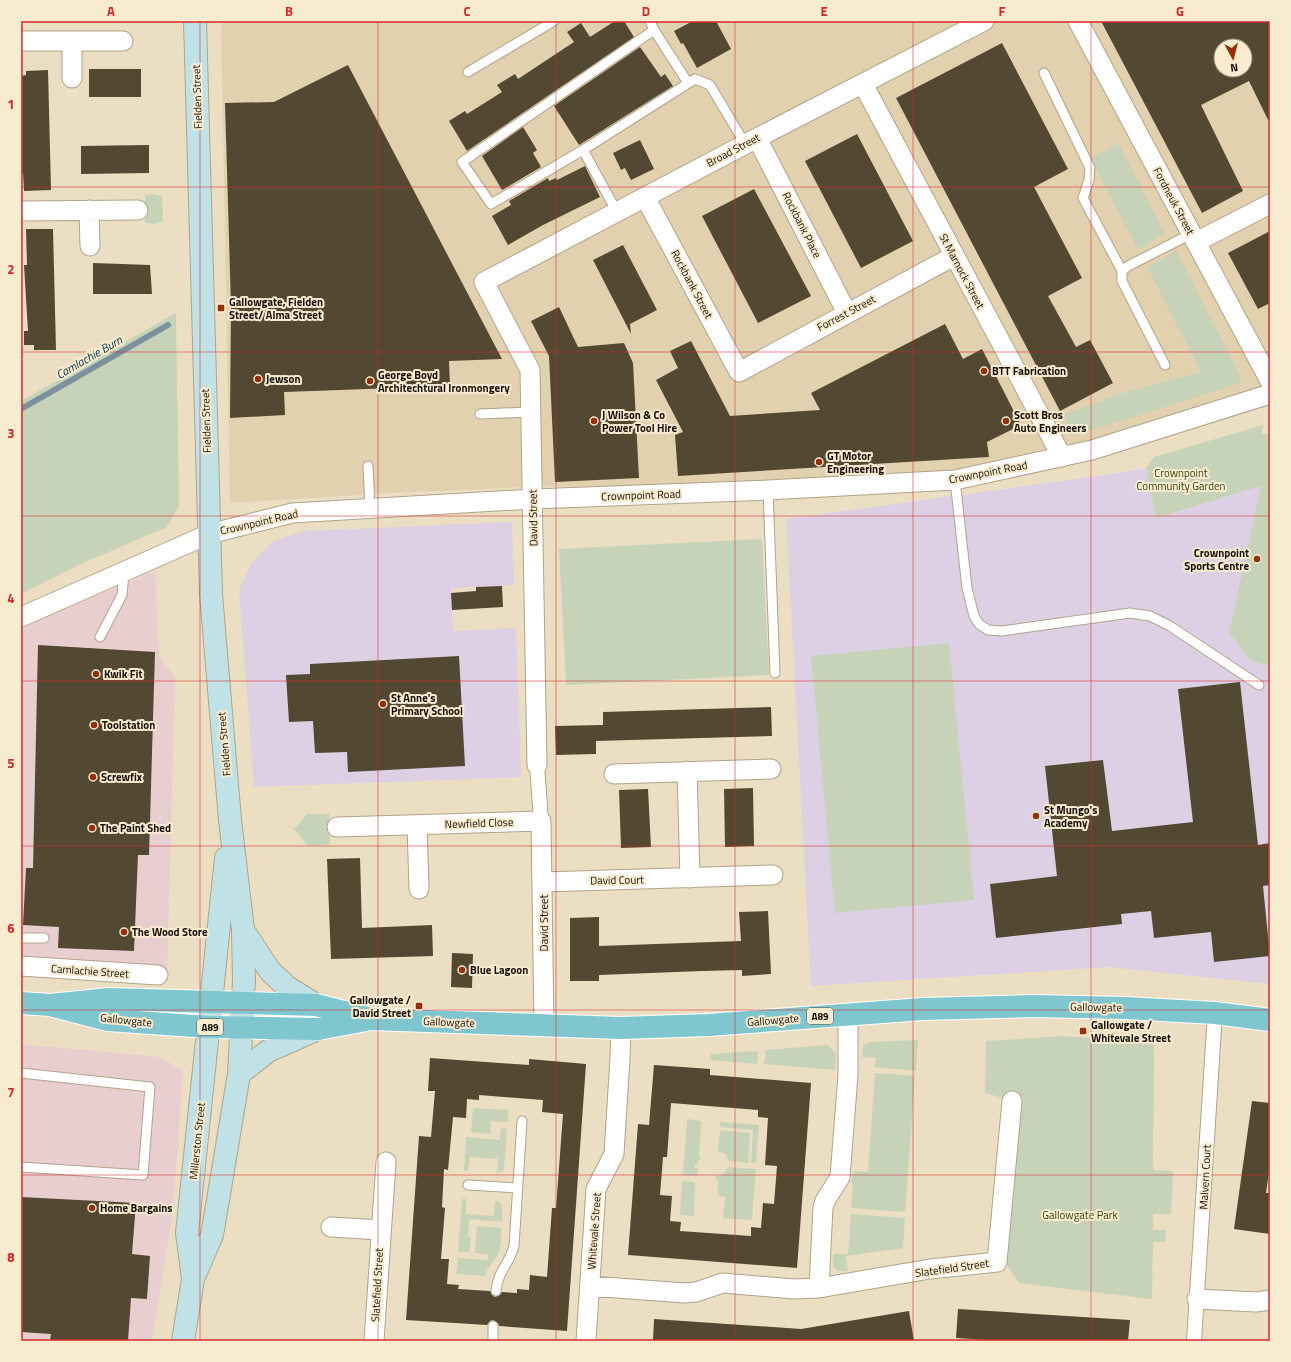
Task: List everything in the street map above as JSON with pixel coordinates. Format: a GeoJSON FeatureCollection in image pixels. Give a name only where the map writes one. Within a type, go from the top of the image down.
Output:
{"type":"FeatureCollection","features":[{"type":"Feature","properties":{"kind":"main road","name":"Fielden Street"},"geometry":{"type":"LineString","coordinates":[[195,21],[211,594],[230,820],[243,930],[242,1028]]}},
{"type":"Feature","properties":{"kind":"main road","name":"Fielden Street"},"geometry":{"type":"LineString","coordinates":[[211,1002],[230,820]]}},
{"type":"Feature","properties":{"kind":"main road","name":"Fielden Street"},"geometry":{"type":"LineString","coordinates":[[243,930],[270,971],[287,987],[316,1005]]}},
{"type":"Feature","properties":{"kind":"main road","name":"Gallowgate"},"geometry":{"type":"LineString","coordinates":[[50,1005],[109,999],[316,1005],[371,1018],[621,1028],[709,1025],[923,1009],[1034,1006],[1126,1008],[1215,1013],[1270,1020]]}},
{"type":"Feature","properties":{"kind":"main road","name":"Gallowgate"},"geometry":{"type":"LineString","coordinates":[[21,1002],[50,1005],[108,1020],[208,1027],[318,1029],[371,1018]]}},
{"type":"Feature","properties":{"kind":"main road","name":"Millerston Street"},"geometry":{"type":"LineString","coordinates":[[193,1279],[187,1233],[211,1002]]}},
{"type":"Feature","properties":{"kind":"main road","name":"Millerston Street"},"geometry":{"type":"LineString","coordinates":[[183,1341],[193,1279],[212,1235],[239,1074],[242,1028]]}},
{"type":"Feature","properties":{"kind":"main road"},"geometry":{"type":"LineString","coordinates":[[239,1074],[268,1051],[318,1029]]}},
{"type":"Feature","properties":{"kind":"street","name":"Broad Street"},"geometry":{"type":"LineString","coordinates":[[484,282],[751,141],[984,21]]}},
{"type":"Feature","properties":{"kind":"street","name":"Fordneuk Street"},"geometry":{"type":"LineString","coordinates":[[1078,21],[1270,381]]}},
{"type":"Feature","properties":{"kind":"street"},"geometry":{"type":"LineString","coordinates":[[21,41],[123,41]]}},
{"type":"Feature","properties":{"kind":"street"},"geometry":{"type":"LineString","coordinates":[[72,41],[72,78]]}},
{"type":"Feature","properties":{"kind":"street","name":"St Marnock Street"},"geometry":{"type":"LineString","coordinates":[[863,84],[1062,457]]}},
{"type":"Feature","properties":{"kind":"street","name":"Rockbank Place"},"geometry":{"type":"LineString","coordinates":[[751,141],[846,313]]}},
{"type":"Feature","properties":{"kind":"street","name":"Rockbank Street"},"geometry":{"type":"LineString","coordinates":[[645,197],[739,372]]}},
{"type":"Feature","properties":{"kind":"street"},"geometry":{"type":"LineString","coordinates":[[1193,238],[1270,204]]}},
{"type":"Feature","properties":{"kind":"street"},"geometry":{"type":"LineString","coordinates":[[89,210],[90,246]]}},
{"type":"Feature","properties":{"kind":"street"},"geometry":{"type":"LineString","coordinates":[[21,211],[138,210]]}},
{"type":"Feature","properties":{"kind":"street","name":"Forrest Street"},"geometry":{"type":"LineString","coordinates":[[739,372],[954,256]]}},
{"type":"Feature","properties":{"kind":"street","name":"David Street"},"geometry":{"type":"LineString","coordinates":[[484,282],[530,370],[537,765]]}},
{"type":"Feature","properties":{"kind":"street","name":"Crownpoint Road"},"geometry":{"type":"LineString","coordinates":[[21,617],[209,534],[292,513],[532,499],[768,490],[955,480],[1092,450],[1270,394]]}},
{"type":"Feature","properties":{"kind":"street"},"geometry":{"type":"LineString","coordinates":[[537,765],[541,821]]}},
{"type":"Feature","properties":{"kind":"street"},"geometry":{"type":"LineString","coordinates":[[614,774],[771,769]]}},
{"type":"Feature","properties":{"kind":"street"},"geometry":{"type":"LineString","coordinates":[[687,772],[690,878]]}},
{"type":"Feature","properties":{"kind":"street","name":"David Street"},"geometry":{"type":"LineString","coordinates":[[541,821],[544,1026]]}},
{"type":"Feature","properties":{"kind":"street","name":"Newfield Close"},"geometry":{"type":"LineString","coordinates":[[336,827],[541,821]]}},
{"type":"Feature","properties":{"kind":"street"},"geometry":{"type":"LineString","coordinates":[[417,825],[419,889]]}},
{"type":"Feature","properties":{"kind":"street","name":"David Court"},"geometry":{"type":"LineString","coordinates":[[543,882],[773,875]]}},
{"type":"Feature","properties":{"kind":"street","name":"Camlachie Street"},"geometry":{"type":"LineString","coordinates":[[21,966],[158,975]]}},
{"type":"Feature","properties":{"kind":"street","name":"Malvern Court"},"geometry":{"type":"LineString","coordinates":[[1194,1341],[1215,1013]]}},
{"type":"Feature","properties":{"kind":"street"},"geometry":{"type":"LineString","coordinates":[[819,1288],[818,1272],[823,1207],[825,1201],[840,1177],[848,1075],[848,1014]]}},
{"type":"Feature","properties":{"kind":"street","name":"Whitevale Street"},"geometry":{"type":"LineString","coordinates":[[586,1341],[596,1189],[614,1151],[621,1028]]}},
{"type":"Feature","properties":{"kind":"street","name":"Slatefield Street"},"geometry":{"type":"LineString","coordinates":[[590,1286],[690,1294],[723,1283],[794,1289],[819,1288],[930,1269],[997,1262],[1012,1101]]}},
{"type":"Feature","properties":{"kind":"street","name":"Slatefield Street"},"geometry":{"type":"LineString","coordinates":[[374,1341],[386,1162]]}},
{"type":"Feature","properties":{"kind":"street"},"geometry":{"type":"LineString","coordinates":[[331,1227],[381,1230]]}},
{"type":"Feature","properties":{"kind":"street"},"geometry":{"type":"LineString","coordinates":[[1197,1299],[1256,1302],[1270,1300]]}},
{"type":"Feature","properties":{"kind":"lane"},"geometry":{"type":"LineString","coordinates":[[468,72],[554,21]]}},
{"type":"Feature","properties":{"kind":"lane"},"geometry":{"type":"LineString","coordinates":[[650,21],[654,30],[688,84]]}},
{"type":"Feature","properties":{"kind":"lane"},"geometry":{"type":"LineString","coordinates":[[654,30],[462,162],[491,204],[583,150],[695,79],[710,85],[751,141]]}},
{"type":"Feature","properties":{"kind":"lane"},"geometry":{"type":"LineString","coordinates":[[1044,73],[1090,168],[1089,180],[1083,198],[1122,271],[1122,281],[1165,365]]}},
{"type":"Feature","properties":{"kind":"lane"},"geometry":{"type":"LineString","coordinates":[[583,150],[617,212]]}},
{"type":"Feature","properties":{"kind":"lane"},"geometry":{"type":"LineString","coordinates":[[1122,271],[1128,266],[1193,238]]}},
{"type":"Feature","properties":{"kind":"lane"},"geometry":{"type":"LineString","coordinates":[[480,414],[531,412]]}},
{"type":"Feature","properties":{"kind":"lane"},"geometry":{"type":"LineString","coordinates":[[368,466],[370,508]]}},
{"type":"Feature","properties":{"kind":"lane"},"geometry":{"type":"LineString","coordinates":[[955,480],[967,588],[974,616],[979,624],[988,630],[1002,631],[1130,613],[1150,616],[1170,626],[1259,685]]}},
{"type":"Feature","properties":{"kind":"lane"},"geometry":{"type":"LineString","coordinates":[[768,490],[775,673]]}},
{"type":"Feature","properties":{"kind":"lane"},"geometry":{"type":"LineString","coordinates":[[100,636],[122,596],[124,572]]}},
{"type":"Feature","properties":{"kind":"lane"},"geometry":{"type":"LineString","coordinates":[[21,938],[44,938]]}},
{"type":"Feature","properties":{"kind":"lane"},"geometry":{"type":"LineString","coordinates":[[21,1073],[150,1087],[144,1175],[21,1167]]}},
{"type":"Feature","properties":{"kind":"lane"},"geometry":{"type":"LineString","coordinates":[[496,1291],[497,1278],[511,1257],[514,1246],[522,1121]]}},
{"type":"Feature","properties":{"kind":"lane"},"geometry":{"type":"LineString","coordinates":[[468,1185],[518,1188]]}},
{"type":"Feature","properties":{"kind":"lane"},"geometry":{"type":"LineString","coordinates":[[493,1341],[494,1326]]}},
{"type":"Feature","properties":{"kind":"shaded area"},"geometry":{"type":"Polygon","coordinates":[[[221,21],[1270,21],[1270,404],[1093,456],[774,491],[550,486],[391,493],[230,503],[221,21]]]}},
{"type":"Feature","properties":{"kind":"shaded area","name":"St Mungo's Academy"},"geometry":{"type":"Polygon","coordinates":[[[1146,468],[1156,518],[1261,486],[1229,633],[1251,661],[1270,666],[1270,984],[1108,967],[811,986],[786,519],[1146,468]]]}},
{"type":"Feature","properties":{"kind":"shaded area","name":"St Anne's Primary School"},"geometry":{"type":"Polygon","coordinates":[[[512,522],[514,585],[451,588],[453,631],[516,628],[521,777],[254,787],[239,590],[251,563],[274,541],[305,531],[512,522]]]}},
{"type":"Feature","properties":{"kind":"shaded area"},"geometry":{"type":"Polygon","coordinates":[[[155,571],[159,656],[175,678],[167,973],[21,961],[21,628],[155,571]]]}},
{"type":"Feature","properties":{"kind":"shaded area"},"geometry":{"type":"Polygon","coordinates":[[[21,1044],[160,1057],[183,1071],[173,1211],[152,1341],[21,1341],[21,1044]]]}},
{"type":"Feature","properties":{"kind":"green space"},"geometry":{"type":"Polygon","coordinates":[[[1118,143],[1165,234],[1138,249],[1090,158],[1118,143]]]}},
{"type":"Feature","properties":{"kind":"green space"},"geometry":{"type":"Polygon","coordinates":[[[152,194],[162,196],[163,221],[155,224],[145,223],[145,195],[152,194]]]}},
{"type":"Feature","properties":{"kind":"green space"},"geometry":{"type":"Polygon","coordinates":[[[1176,251],[1241,377],[1238,384],[1073,436],[1062,415],[1126,392],[1201,372],[1147,267],[1176,251]]]}},
{"type":"Feature","properties":{"kind":"green space"},"geometry":{"type":"Polygon","coordinates":[[[176,313],[179,506],[167,527],[83,563],[21,594],[21,401],[176,313]]]}},
{"type":"Feature","properties":{"kind":"green space","name":"Crownpoint Community Garden"},"geometry":{"type":"Polygon","coordinates":[[[1263,425],[1262,434],[1270,434],[1270,666],[1251,661],[1229,633],[1261,486],[1156,518],[1146,468],[1154,457],[1263,425]]]}},
{"type":"Feature","properties":{"kind":"green space"},"geometry":{"type":"Polygon","coordinates":[[[762,539],[769,675],[566,685],[559,549],[762,539]]]}},
{"type":"Feature","properties":{"kind":"green space"},"geometry":{"type":"Polygon","coordinates":[[[949,643],[974,900],[835,913],[811,656],[949,643]]]}},
{"type":"Feature","properties":{"kind":"green space"},"geometry":{"type":"Polygon","coordinates":[[[307,814],[329,814],[330,845],[308,846],[294,829],[307,814]]]}},
{"type":"Feature","properties":{"kind":"green space","name":"Gallowgate Park"},"geometry":{"type":"Polygon","coordinates":[[[1062,1036],[1154,1043],[1153,1170],[1173,1171],[1171,1214],[1153,1214],[1153,1230],[1166,1230],[1165,1242],[1153,1242],[1152,1299],[1019,1283],[1003,1259],[1017,1102],[985,1093],[986,1041],[1062,1036]]]}},
{"type":"Feature","properties":{"kind":"green space"},"geometry":{"type":"Polygon","coordinates":[[[918,1040],[916,1071],[875,1067],[876,1058],[862,1057],[863,1046],[870,1042],[918,1040]]]}},
{"type":"Feature","properties":{"kind":"green space"},"geometry":{"type":"Polygon","coordinates":[[[827,1045],[836,1053],[835,1070],[764,1064],[766,1050],[827,1045]]]}},
{"type":"Feature","properties":{"kind":"green space"},"geometry":{"type":"Polygon","coordinates":[[[758,1051],[757,1064],[711,1060],[711,1054],[758,1051]]]}},
{"type":"Feature","properties":{"kind":"green space"},"geometry":{"type":"Polygon","coordinates":[[[875,1073],[915,1076],[905,1212],[851,1208],[853,1183],[851,1183],[854,1171],[868,1172],[875,1073]]]}},
{"type":"Feature","properties":{"kind":"green space"},"geometry":{"type":"Polygon","coordinates":[[[473,1108],[508,1110],[508,1122],[491,1121],[490,1134],[471,1132],[473,1108]]]}},
{"type":"Feature","properties":{"kind":"green space"},"geometry":{"type":"Polygon","coordinates":[[[687,1119],[701,1121],[699,1157],[701,1157],[700,1160],[698,1160],[698,1165],[695,1165],[695,1168],[698,1168],[697,1176],[683,1175],[687,1119]]]}},
{"type":"Feature","properties":{"kind":"green space"},"geometry":{"type":"Polygon","coordinates":[[[720,1122],[759,1125],[756,1163],[751,1163],[753,1130],[720,1127],[720,1122]]]}},
{"type":"Feature","properties":{"kind":"green space"},"geometry":{"type":"Polygon","coordinates":[[[501,1128],[507,1129],[504,1170],[497,1173],[498,1159],[470,1157],[468,1171],[464,1171],[466,1137],[500,1140],[501,1128]]]}},
{"type":"Feature","properties":{"kind":"green space"},"geometry":{"type":"Polygon","coordinates":[[[720,1130],[750,1133],[748,1163],[729,1161],[725,1154],[718,1151],[720,1130]]]}},
{"type":"Feature","properties":{"kind":"green space"},"geometry":{"type":"Polygon","coordinates":[[[728,1167],[756,1169],[752,1220],[723,1218],[725,1197],[719,1196],[719,1192],[717,1191],[719,1181],[716,1181],[716,1176],[724,1174],[728,1167]]]}},
{"type":"Feature","properties":{"kind":"green space"},"geometry":{"type":"Polygon","coordinates":[[[682,1181],[695,1182],[694,1216],[680,1215],[682,1181]]]}},
{"type":"Feature","properties":{"kind":"green space"},"geometry":{"type":"Polygon","coordinates":[[[462,1199],[466,1199],[466,1214],[494,1216],[495,1201],[498,1201],[502,1205],[502,1222],[469,1219],[468,1237],[471,1237],[469,1252],[458,1252],[462,1199]]]}},
{"type":"Feature","properties":{"kind":"green space"},"geometry":{"type":"Polygon","coordinates":[[[851,1214],[905,1218],[903,1248],[846,1256],[848,1271],[838,1271],[833,1266],[833,1254],[848,1254],[851,1214]]]}},
{"type":"Feature","properties":{"kind":"green space"},"geometry":{"type":"Polygon","coordinates":[[[477,1226],[501,1228],[501,1244],[498,1254],[485,1276],[456,1274],[458,1258],[488,1260],[488,1254],[475,1253],[477,1226]]]}},
{"type":"Feature","properties":{"kind":"building"},"geometry":{"type":"Polygon","coordinates":[[[615,21],[624,21],[634,37],[467,151],[449,121],[465,111],[467,114],[502,92],[497,85],[515,74],[518,79],[574,42],[567,32],[581,23],[590,37],[615,21]]]}},
{"type":"Feature","properties":{"kind":"building"},"geometry":{"type":"Polygon","coordinates":[[[693,21],[716,21],[731,49],[697,68],[683,43],[681,44],[674,31],[693,21]]]}},
{"type":"Feature","properties":{"kind":"building"},"geometry":{"type":"Polygon","coordinates":[[[1101,21],[1270,21],[1270,124],[1249,81],[1201,105],[1243,191],[1202,213],[1101,21]]]}},
{"type":"Feature","properties":{"kind":"building"},"geometry":{"type":"Polygon","coordinates":[[[1002,43],[1068,169],[1034,187],[1082,278],[1048,296],[1076,347],[1090,340],[1113,383],[1060,411],[896,98],[1002,43]]]}},
{"type":"Feature","properties":{"kind":"building"},"geometry":{"type":"Polygon","coordinates":[[[640,47],[661,77],[665,74],[673,86],[579,145],[554,106],[640,47]]]}},
{"type":"Feature","properties":{"kind":"building"},"geometry":{"type":"Polygon","coordinates":[[[348,65],[502,359],[449,361],[450,386],[284,392],[285,415],[230,418],[231,306],[225,103],[274,102],[348,65]]]}},
{"type":"Feature","properties":{"kind":"building"},"geometry":{"type":"Polygon","coordinates":[[[89,69],[141,69],[141,97],[89,97],[89,69]]]}},
{"type":"Feature","properties":{"kind":"building"},"geometry":{"type":"Polygon","coordinates":[[[48,70],[51,190],[24,191],[23,173],[21,173],[21,76],[26,75],[26,71],[48,70]]]}},
{"type":"Feature","properties":{"kind":"building"},"geometry":{"type":"Polygon","coordinates":[[[523,127],[537,150],[533,153],[541,167],[502,190],[482,156],[523,127]]]}},
{"type":"Feature","properties":{"kind":"building"},"geometry":{"type":"Polygon","coordinates":[[[857,134],[913,241],[861,268],[805,161],[857,134]]]}},
{"type":"Feature","properties":{"kind":"building"},"geometry":{"type":"Polygon","coordinates":[[[640,140],[654,169],[631,180],[625,168],[621,170],[613,153],[640,140]]]}},
{"type":"Feature","properties":{"kind":"building"},"geometry":{"type":"Polygon","coordinates":[[[149,145],[149,173],[81,174],[81,146],[149,145]]]}},
{"type":"Feature","properties":{"kind":"building"},"geometry":{"type":"Polygon","coordinates":[[[585,166],[600,197],[543,225],[508,245],[492,216],[511,205],[509,201],[548,178],[549,181],[556,178],[557,180],[585,166]]]}},
{"type":"Feature","properties":{"kind":"building"},"geometry":{"type":"Polygon","coordinates":[[[754,189],[811,296],[758,323],[702,216],[754,189]]]}},
{"type":"Feature","properties":{"kind":"building"},"geometry":{"type":"Polygon","coordinates":[[[26,229],[53,229],[56,350],[34,350],[34,345],[24,345],[24,331],[28,331],[24,265],[27,265],[26,229]]]}},
{"type":"Feature","properties":{"kind":"building"},"geometry":{"type":"Polygon","coordinates":[[[1270,231],[1270,303],[1258,309],[1228,253],[1270,231]]]}},
{"type":"Feature","properties":{"kind":"building"},"geometry":{"type":"Polygon","coordinates":[[[623,245],[657,310],[630,324],[631,334],[593,260],[623,245]]]}},
{"type":"Feature","properties":{"kind":"building"},"geometry":{"type":"Polygon","coordinates":[[[93,263],[150,265],[152,294],[93,294],[93,263]]]}},
{"type":"Feature","properties":{"kind":"building","name":"J Wilson & Co Power Tool Hire"},"geometry":{"type":"Polygon","coordinates":[[[559,307],[578,347],[624,343],[633,363],[639,478],[555,482],[549,356],[531,321],[559,307]]]}},
{"type":"Feature","properties":{"kind":"building"},"geometry":{"type":"Polygon","coordinates":[[[945,324],[963,359],[982,349],[1021,425],[987,442],[989,457],[678,476],[675,435],[683,432],[656,380],[678,368],[670,351],[691,341],[730,416],[820,410],[811,393],[945,324]]]}},
{"type":"Feature","properties":{"kind":"building"},"geometry":{"type":"Polygon","coordinates":[[[502,586],[503,607],[452,610],[451,593],[476,591],[476,587],[502,586]]]}},
{"type":"Feature","properties":{"kind":"building"},"geometry":{"type":"Polygon","coordinates":[[[38,645],[155,652],[149,855],[138,855],[134,951],[58,948],[59,927],[23,925],[26,868],[33,868],[38,645]]]}},
{"type":"Feature","properties":{"kind":"building"},"geometry":{"type":"Polygon","coordinates":[[[459,656],[465,766],[348,772],[347,752],[315,753],[313,721],[289,722],[286,675],[310,674],[310,664],[459,656]]]}},
{"type":"Feature","properties":{"kind":"building"},"geometry":{"type":"Polygon","coordinates":[[[1240,682],[1258,845],[1270,843],[1270,885],[1263,886],[1270,956],[1214,962],[1211,932],[1154,938],[1151,911],[1121,914],[1122,924],[996,938],[990,884],[1057,876],[1045,766],[1103,760],[1112,831],[1193,822],[1178,689],[1240,682]]]}},
{"type":"Feature","properties":{"kind":"building"},"geometry":{"type":"Polygon","coordinates":[[[771,707],[772,736],[596,741],[596,754],[556,755],[555,726],[603,725],[603,712],[771,707]]]}},
{"type":"Feature","properties":{"kind":"building"},"geometry":{"type":"Polygon","coordinates":[[[753,788],[754,846],[725,847],[724,789],[753,788]]]}},
{"type":"Feature","properties":{"kind":"building"},"geometry":{"type":"Polygon","coordinates":[[[648,789],[651,847],[621,848],[619,790],[648,789]]]}},
{"type":"Feature","properties":{"kind":"building"},"geometry":{"type":"Polygon","coordinates":[[[360,858],[362,928],[432,925],[433,956],[331,959],[327,859],[360,858]]]}},
{"type":"Feature","properties":{"kind":"building"},"geometry":{"type":"Polygon","coordinates":[[[768,911],[771,974],[742,976],[742,970],[702,971],[599,975],[599,981],[570,981],[570,918],[599,917],[599,946],[741,941],[739,912],[768,911]]]}},
{"type":"Feature","properties":{"kind":"building","name":"Blue Lagoon"},"geometry":{"type":"Polygon","coordinates":[[[452,953],[473,954],[472,988],[451,987],[452,953]]]}},
{"type":"Feature","properties":{"kind":"building"},"geometry":{"type":"Polygon","coordinates":[[[430,1058],[529,1065],[529,1059],[586,1064],[567,1331],[499,1326],[498,1323],[493,1320],[487,1325],[406,1320],[419,1136],[431,1137],[435,1091],[428,1091],[430,1058]],[[479,1095],[479,1100],[467,1099],[466,1118],[453,1117],[448,1170],[444,1169],[442,1207],[445,1208],[441,1259],[449,1259],[447,1284],[459,1285],[458,1289],[490,1291],[495,1297],[500,1295],[502,1292],[517,1293],[517,1289],[529,1290],[530,1275],[547,1277],[552,1208],[556,1208],[563,1114],[542,1112],[543,1100],[479,1095]]]}},
{"type":"Feature","properties":{"kind":"building"},"geometry":{"type":"Polygon","coordinates":[[[654,1065],[710,1069],[710,1075],[811,1083],[797,1268],[628,1255],[638,1124],[649,1125],[654,1065]],[[671,1103],[667,1157],[663,1157],[660,1195],[672,1196],[670,1221],[681,1222],[680,1231],[751,1236],[751,1227],[761,1228],[763,1203],[774,1204],[777,1166],[765,1165],[768,1118],[758,1117],[758,1110],[671,1103]]]}},
{"type":"Feature","properties":{"kind":"building"},"geometry":{"type":"Polygon","coordinates":[[[1252,1101],[1270,1103],[1270,1165],[1266,1193],[1270,1193],[1270,1234],[1234,1229],[1252,1101]]]}},
{"type":"Feature","properties":{"kind":"building"},"geometry":{"type":"Polygon","coordinates":[[[21,1197],[136,1203],[132,1254],[150,1256],[147,1299],[131,1298],[128,1341],[50,1341],[51,1334],[21,1332],[21,1197]]]}},
{"type":"Feature","properties":{"kind":"building"},"geometry":{"type":"Polygon","coordinates":[[[958,1309],[1130,1320],[1128,1341],[1004,1341],[956,1338],[958,1309]]]}},
{"type":"Feature","properties":{"kind":"building"},"geometry":{"type":"Polygon","coordinates":[[[909,1311],[914,1341],[653,1341],[654,1319],[801,1329],[909,1311]]]}},
{"type":"Feature","properties":{"kind":"waterway","name":"Camlachie Burn"},"geometry":{"type":"LineString","coordinates":[[21,409],[168,325]]}},
{"type":"Feature","properties":{"kind":"place","name":"Gallowgate, Fielden Street/ Alma Street"},"geometry":{"type":"Point","coordinates":[221,308]}},
{"type":"Feature","properties":{"kind":"place","name":"BTT Fabrication"},"geometry":{"type":"Point","coordinates":[984,371]}},
{"type":"Feature","properties":{"kind":"place","name":"Jewson"},"geometry":{"type":"Point","coordinates":[258,379]}},
{"type":"Feature","properties":{"kind":"place","name":"George Boyd Architechtural Ironmongery"},"geometry":{"type":"Point","coordinates":[370,381]}},
{"type":"Feature","properties":{"kind":"place","name":"J Wilson & Co Power Tool Hire"},"geometry":{"type":"Point","coordinates":[594,421]}},
{"type":"Feature","properties":{"kind":"place","name":"Scott Bros Auto Engineers"},"geometry":{"type":"Point","coordinates":[1006,421]}},
{"type":"Feature","properties":{"kind":"place","name":"GT Motor Engineering"},"geometry":{"type":"Point","coordinates":[819,462]}},
{"type":"Feature","properties":{"kind":"place","name":"Crownpoint Sports Centre"},"geometry":{"type":"Point","coordinates":[1257,559]}},
{"type":"Feature","properties":{"kind":"place","name":"Kwik Fit"},"geometry":{"type":"Point","coordinates":[96,674]}},
{"type":"Feature","properties":{"kind":"place","name":"St Anne's Primary School"},"geometry":{"type":"Point","coordinates":[383,704]}},
{"type":"Feature","properties":{"kind":"place","name":"Toolstation"},"geometry":{"type":"Point","coordinates":[94,725]}},
{"type":"Feature","properties":{"kind":"place","name":"Screwfix"},"geometry":{"type":"Point","coordinates":[93,777]}},
{"type":"Feature","properties":{"kind":"place","name":"St Mungo's Academy"},"geometry":{"type":"Point","coordinates":[1036,816]}},
{"type":"Feature","properties":{"kind":"place","name":"The Paint Shed"},"geometry":{"type":"Point","coordinates":[92,828]}},
{"type":"Feature","properties":{"kind":"place","name":"The Wood Store"},"geometry":{"type":"Point","coordinates":[124,932]}},
{"type":"Feature","properties":{"kind":"place","name":"Blue Lagoon"},"geometry":{"type":"Point","coordinates":[462,970]}},
{"type":"Feature","properties":{"kind":"place","name":"Gallowgate / David Street"},"geometry":{"type":"Point","coordinates":[419,1006]}},
{"type":"Feature","properties":{"kind":"place","name":"Gallowgate / Whitevale Street"},"geometry":{"type":"Point","coordinates":[1083,1031]}},
{"type":"Feature","properties":{"kind":"place","name":"Home Bargains"},"geometry":{"type":"Point","coordinates":[92,1208]}}]}
